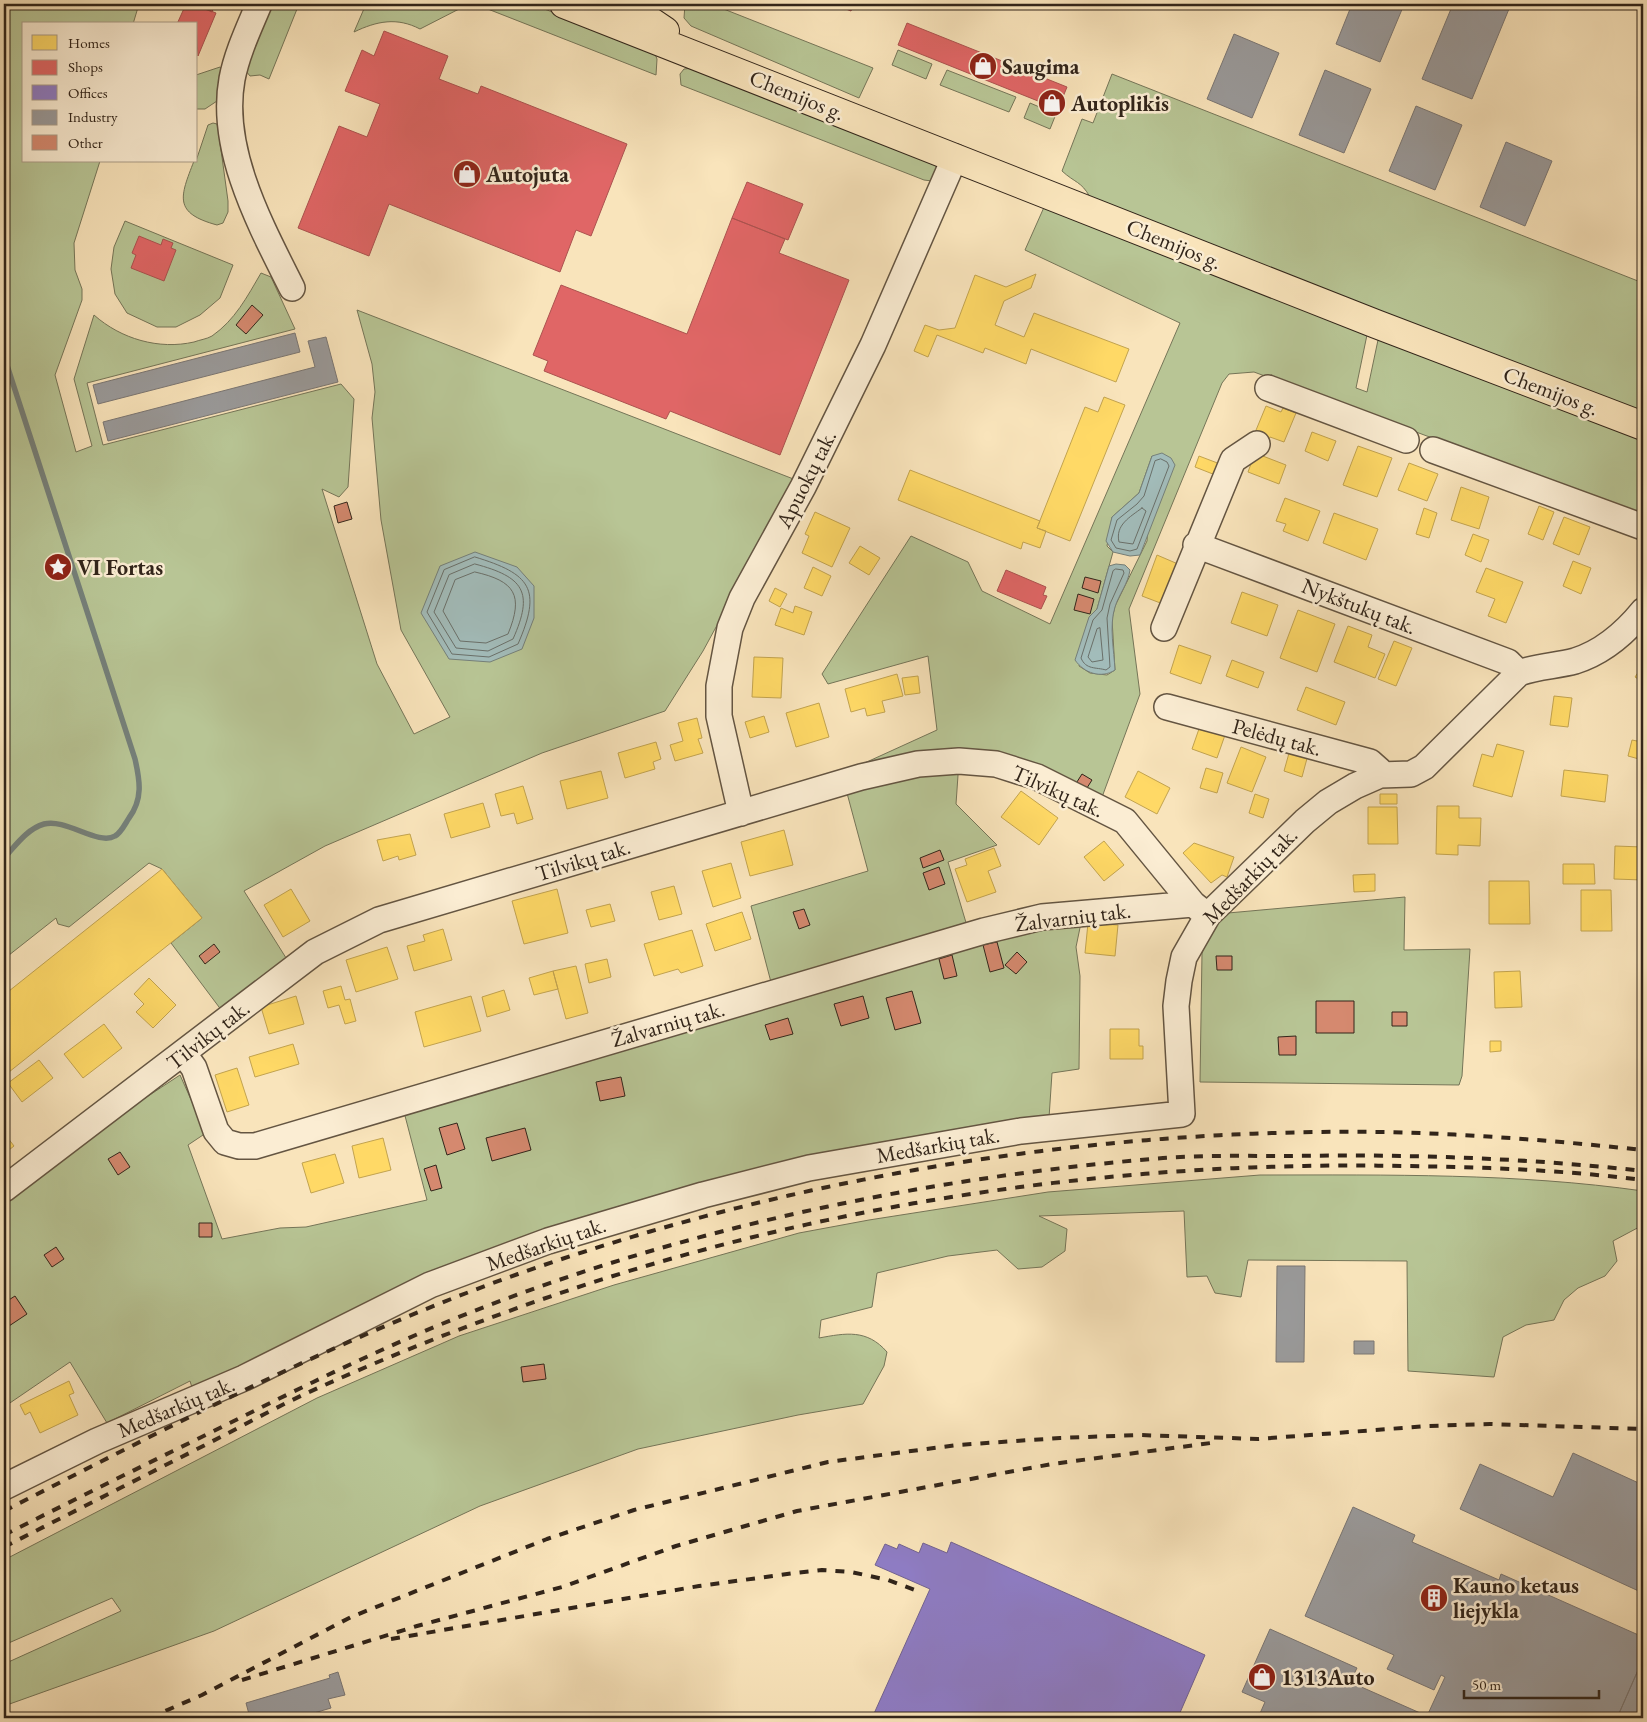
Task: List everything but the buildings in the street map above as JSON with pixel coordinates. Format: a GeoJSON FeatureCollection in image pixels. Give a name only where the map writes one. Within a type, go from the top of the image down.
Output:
{"type":"FeatureCollection","features":[{"type":"Feature","properties":{"kind":"main road","name":"Chemijos g."},"geometry":{"type":"LineString","coordinates":[[564,4],[706,58],[1386,328],[1643,426]]}},
{"type":"Feature","properties":{"kind":"main road","name":"Chemijos g."},"geometry":{"type":"LineString","coordinates":[[625,4],[706,58]]}},
{"type":"Feature","properties":{"kind":"street"},"geometry":{"type":"LineString","coordinates":[[259,4],[232,79],[229,112],[235,148],[246,188],[259,223],[292,288]]}},
{"type":"Feature","properties":{"kind":"street","name":"Apuokų tak."},"geometry":{"type":"LineString","coordinates":[[741,813],[719,716],[719,686],[730,628],[742,598],[803,488],[868,354],[956,157]]}},
{"type":"Feature","properties":{"kind":"street"},"geometry":{"type":"LineString","coordinates":[[1268,388],[1406,440]]}},
{"type":"Feature","properties":{"kind":"street"},"geometry":{"type":"LineString","coordinates":[[1164,628],[1196,545],[1233,460],[1257,444]]}},
{"type":"Feature","properties":{"kind":"street"},"geometry":{"type":"LineString","coordinates":[[1433,450],[1643,527]]}},
{"type":"Feature","properties":{"kind":"street","name":"Nykštukų tak."},"geometry":{"type":"LineString","coordinates":[[1196,545],[1508,662],[1518,673]]}},
{"type":"Feature","properties":{"kind":"street","name":"Medšarkių tak."},"geometry":{"type":"LineString","coordinates":[[4,1487],[97,1441],[252,1374],[430,1284],[548,1241],[703,1195],[810,1168],[1021,1130],[1182,1114],[1176,1006],[1184,957],[1200,910],[1320,808],[1355,786],[1380,775],[1411,774],[1424,767],[1518,673],[1535,667],[1574,661],[1593,654],[1612,642],[1643,611]]}},
{"type":"Feature","properties":{"kind":"street","name":"Pelėdų tak."},"geometry":{"type":"LineString","coordinates":[[1167,707],[1370,762],[1379,770],[1380,775]]}},
{"type":"Feature","properties":{"kind":"street","name":"Tilvikų tak."},"geometry":{"type":"LineString","coordinates":[[4,1189],[184,1054],[315,952],[379,920],[861,777],[918,764],[959,761],[996,764],[1038,777],[1125,822],[1200,910]]}},
{"type":"Feature","properties":{"kind":"street","name":"Žalvarnių tak."},"geometry":{"type":"LineString","coordinates":[[184,1054],[194,1068],[216,1131],[225,1142],[239,1146],[254,1146],[984,931],[1042,917],[1200,910]]}},
{"type":"Feature","properties":{"kind":"green space"},"geometry":{"type":"Polygon","coordinates":[[[5,4],[139,4],[134,22],[22,22],[22,162],[100,162],[74,243],[75,270],[82,289],[82,300],[55,375],[76,452],[92,446],[74,379],[94,315],[116,330],[141,340],[167,345],[194,342],[212,336],[227,323],[240,308],[261,273],[271,277],[295,329],[87,383],[103,445],[341,384],[354,399],[348,487],[339,497],[322,489],[377,664],[414,734],[450,717],[401,630],[381,520],[372,418],[375,392],[372,364],[357,310],[796,480],[703,651],[665,711],[542,753],[325,846],[244,891],[293,969],[228,1019],[171,943],[202,918],[162,869],[149,863],[69,927],[58,924],[56,918],[4,959],[5,4]]]}},
{"type":"Feature","properties":{"kind":"green space"},"geometry":{"type":"Polygon","coordinates":[[[269,4],[299,4],[269,79],[260,75],[250,76],[246,71],[269,4]]]}},
{"type":"Feature","properties":{"kind":"green space"},"geometry":{"type":"Polygon","coordinates":[[[366,4],[463,4],[461,8],[420,29],[403,23],[387,22],[371,25],[354,32],[366,4]]]}},
{"type":"Feature","properties":{"kind":"green space"},"geometry":{"type":"Polygon","coordinates":[[[475,4],[531,4],[638,44],[655,54],[657,59],[656,75],[475,4]]]}},
{"type":"Feature","properties":{"kind":"green space"},"geometry":{"type":"Polygon","coordinates":[[[685,4],[711,4],[873,68],[859,98],[691,26],[684,18],[685,4]]]}},
{"type":"Feature","properties":{"kind":"green space"},"geometry":{"type":"Polygon","coordinates":[[[898,50],[932,64],[926,79],[892,65],[898,50]]]}},
{"type":"Feature","properties":{"kind":"green space"},"geometry":{"type":"Polygon","coordinates":[[[220,67],[224,75],[217,101],[205,109],[198,109],[198,74],[220,67]]]}},
{"type":"Feature","properties":{"kind":"green space"},"geometry":{"type":"Polygon","coordinates":[[[695,68],[939,166],[932,181],[924,180],[681,85],[680,74],[684,69],[695,68]]]}},
{"type":"Feature","properties":{"kind":"green space"},"geometry":{"type":"Polygon","coordinates":[[[947,70],[1016,97],[1009,112],[940,85],[947,70]]]}},
{"type":"Feature","properties":{"kind":"green space"},"geometry":{"type":"Polygon","coordinates":[[[1112,74],[1643,283],[1643,414],[1090,197],[1081,185],[1062,171],[1082,119],[1093,123],[1112,74]]]}},
{"type":"Feature","properties":{"kind":"green space"},"geometry":{"type":"Polygon","coordinates":[[[1030,103],[1056,114],[1050,129],[1024,118],[1030,103]]]}},
{"type":"Feature","properties":{"kind":"green space"},"geometry":{"type":"Polygon","coordinates":[[[217,124],[228,201],[228,212],[223,223],[217,225],[193,215],[187,209],[184,202],[185,185],[194,162],[198,162],[198,155],[208,125],[217,124]]]}},
{"type":"Feature","properties":{"kind":"green space"},"geometry":{"type":"Polygon","coordinates":[[[1045,205],[1368,330],[1356,388],[1367,392],[1378,340],[1386,339],[1643,440],[1643,516],[1254,372],[1229,374],[1222,383],[1129,609],[1140,694],[1098,808],[959,761],[956,804],[997,845],[948,862],[967,926],[772,986],[751,906],[868,871],[844,782],[858,766],[937,730],[928,656],[828,684],[822,674],[911,536],[968,562],[982,591],[1050,624],[1180,323],[1025,250],[1045,205]],[[1152,456],[1139,493],[1112,517],[1107,546],[1113,552],[1097,609],[1089,618],[1079,666],[1090,673],[1107,675],[1115,670],[1112,619],[1115,606],[1147,541],[1152,456]]]}},
{"type":"Feature","properties":{"kind":"green space"},"geometry":{"type":"Polygon","coordinates":[[[125,221],[233,265],[220,298],[200,315],[176,327],[157,327],[127,313],[115,294],[111,269],[114,247],[125,221]]]}},
{"type":"Feature","properties":{"kind":"green space"},"geometry":{"type":"Polygon","coordinates":[[[1405,897],[1404,950],[1470,949],[1462,1076],[1459,1085],[1200,1082],[1202,953],[1217,914],[1405,897]]]}},
{"type":"Feature","properties":{"kind":"green space"},"geometry":{"type":"Polygon","coordinates":[[[1082,918],[1076,947],[1080,976],[1079,1069],[1052,1073],[1049,1118],[716,1181],[194,1394],[190,1381],[107,1423],[70,1362],[4,1407],[4,1191],[180,1075],[206,1133],[188,1145],[222,1239],[280,1228],[306,1227],[427,1200],[404,1112],[984,931],[1082,918]]]}},
{"type":"Feature","properties":{"kind":"green space"},"geometry":{"type":"Polygon","coordinates":[[[1260,1175],[1404,1175],[1500,1178],[1596,1185],[1643,1191],[1643,1225],[1613,1241],[1617,1261],[1605,1276],[1578,1288],[1564,1300],[1554,1320],[1526,1325],[1503,1337],[1494,1377],[1408,1371],[1407,1261],[1248,1260],[1241,1297],[1215,1293],[1207,1276],[1187,1277],[1184,1211],[1039,1216],[1067,1229],[1065,1251],[1042,1267],[1018,1269],[997,1250],[948,1256],[877,1273],[872,1307],[821,1320],[819,1338],[847,1334],[864,1336],[872,1339],[887,1352],[884,1366],[863,1404],[798,1415],[638,1449],[480,1506],[214,1631],[4,1706],[4,1664],[121,1611],[112,1598],[4,1645],[4,1560],[317,1398],[459,1336],[614,1285],[799,1233],[1048,1192],[1260,1175]]]}},
{"type":"Feature","properties":{"kind":"water"},"geometry":{"type":"Polygon","coordinates":[[[1162,453],[1171,458],[1175,465],[1140,555],[1130,556],[1113,552],[1106,541],[1112,517],[1139,493],[1152,456],[1162,453]]]}},
{"type":"Feature","properties":{"kind":"water"},"geometry":{"type":"Polygon","coordinates":[[[475,552],[517,567],[534,586],[534,618],[522,649],[490,662],[449,659],[421,613],[440,566],[475,552]]]}},
{"type":"Feature","properties":{"kind":"water"},"geometry":{"type":"Polygon","coordinates":[[[1116,564],[1125,565],[1130,570],[1113,614],[1112,630],[1115,670],[1104,674],[1093,673],[1083,668],[1075,660],[1089,617],[1097,609],[1109,566],[1116,564]]]}},
{"type":"Feature","properties":{"kind":"waterway"},"geometry":{"type":"LineString","coordinates":[[4,356],[135,759],[139,790],[137,804],[117,835],[108,838],[100,837],[62,825],[44,824],[27,834],[4,858]]}},
{"type":"Feature","properties":{"kind":"railway"},"geometry":{"type":"LineString","coordinates":[[4,1511],[257,1384],[321,1354],[452,1299],[518,1274],[623,1240],[729,1210],[837,1185],[946,1165],[1055,1149],[1165,1139],[1275,1133],[1386,1132],[1450,1134],[1643,1150]]}},
{"type":"Feature","properties":{"kind":"railway"},"geometry":{"type":"LineString","coordinates":[[4,1535],[320,1379],[431,1328],[552,1282],[636,1255],[810,1210],[986,1178],[1179,1157],[1423,1156],[1556,1163],[1643,1171]]}},
{"type":"Feature","properties":{"kind":"railway"},"geometry":{"type":"LineString","coordinates":[[4,1547],[291,1401],[363,1368],[432,1340],[610,1277],[720,1245],[832,1219],[945,1198],[1059,1182],[1173,1172],[1288,1166],[1493,1168],[1553,1171],[1643,1180]]}},
{"type":"Feature","properties":{"kind":"railway"},"geometry":{"type":"LineString","coordinates":[[149,1718],[202,1695],[351,1617],[547,1539],[634,1510],[828,1462],[957,1445],[1060,1438],[1140,1435],[1258,1439],[1428,1426],[1490,1424],[1643,1429]]}},
{"type":"Feature","properties":{"kind":"railway"},"geometry":{"type":"LineString","coordinates":[[242,1680],[417,1626],[562,1587],[676,1546],[797,1511],[1052,1464],[1211,1443]]}},
{"type":"Feature","properties":{"kind":"railway"},"geometry":{"type":"LineString","coordinates":[[391,1639],[699,1586],[822,1570],[851,1572],[888,1580],[915,1590]]}},
{"type":"Feature","properties":{"kind":"place","name":"Saugima"},"geometry":{"type":"Point","coordinates":[983,66]}},
{"type":"Feature","properties":{"kind":"place","name":"Autoplikis"},"geometry":{"type":"Point","coordinates":[1052,103]}},
{"type":"Feature","properties":{"kind":"place","name":"Autojuta"},"geometry":{"type":"Point","coordinates":[467,174]}},
{"type":"Feature","properties":{"kind":"place","name":"VI Fortas"},"geometry":{"type":"Point","coordinates":[58,567]}},
{"type":"Feature","properties":{"kind":"place","name":"Kauno ketaus liejykla"},"geometry":{"type":"Point","coordinates":[1434,1598]}},
{"type":"Feature","properties":{"kind":"place","name":"1313Auto"},"geometry":{"type":"Point","coordinates":[1262,1677]}}]}
